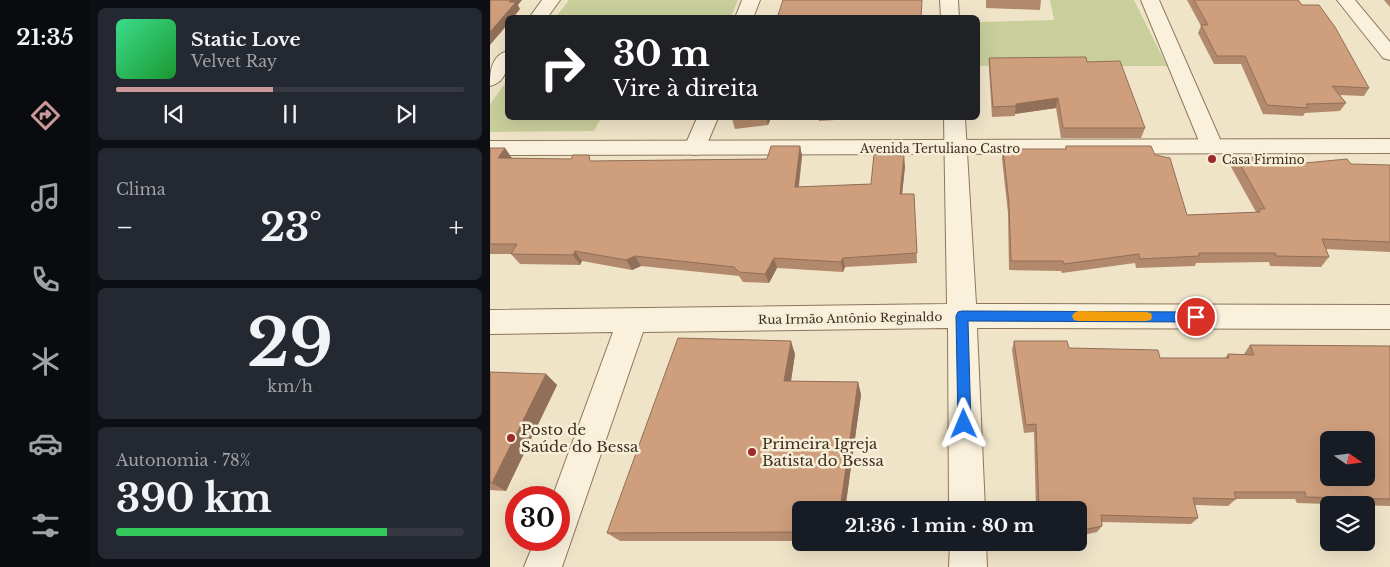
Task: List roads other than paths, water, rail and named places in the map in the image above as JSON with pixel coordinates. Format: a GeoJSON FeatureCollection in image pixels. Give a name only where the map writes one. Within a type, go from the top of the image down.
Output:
{"type":"FeatureCollection","features":[{"type":"Feature","properties":{"kind":"street"},"geometry":{"type":"LineString","coordinates":[[540,15],[551,0]]}},
{"type":"Feature","properties":{"kind":"street"},"geometry":{"type":"LineString","coordinates":[[745,15],[751,0]]}},
{"type":"Feature","properties":{"kind":"street"},"geometry":{"type":"LineString","coordinates":[[949,0],[950,15]]}},
{"type":"Feature","properties":{"kind":"street"},"geometry":{"type":"LineString","coordinates":[[1150,0],[1212,146]]}},
{"type":"Feature","properties":{"kind":"street"},"geometry":{"type":"LineString","coordinates":[[1346,0],[1390,54]]}},
{"type":"Feature","properties":{"kind":"street"},"geometry":{"type":"LineString","coordinates":[[490,80],[505,61]]}},
{"type":"Feature","properties":{"kind":"street"},"geometry":{"type":"LineString","coordinates":[[695,148],[706,120]]}},
{"type":"Feature","properties":{"kind":"street"},"geometry":{"type":"LineString","coordinates":[[954,120],[967,501]]}},
{"type":"Feature","properties":{"kind":"street","name":"Avenida Tertuliano Castro"},"geometry":{"type":"LineString","coordinates":[[490,148],[1390,146]]}},
{"type":"Feature","properties":{"kind":"street","name":"Rua Irmão Antônio Reginaldo"},"geometry":{"type":"LineString","coordinates":[[490,322],[962,316],[1390,317]]}},
{"type":"Feature","properties":{"kind":"street"},"geometry":{"type":"LineString","coordinates":[[570,495],[632,321]]}},
{"type":"Feature","properties":{"kind":"street"},"geometry":{"type":"LineString","coordinates":[[543,567],[549,551]]}},
{"type":"Feature","properties":{"kind":"street"},"geometry":{"type":"LineString","coordinates":[[968,551],[968,567]]}},
{"type":"Feature","properties":{"kind":"place","name":"Casa Firmino"},"geometry":{"type":"Point","coordinates":[1212,159]}},
{"type":"Feature","properties":{"kind":"place","name":"Posto de Saúde do Bessa"},"geometry":{"type":"Point","coordinates":[511,438]}},
{"type":"Feature","properties":{"kind":"place","name":"Primeira Igreja Batista do Bessa"},"geometry":{"type":"Point","coordinates":[752,452]}}]}
